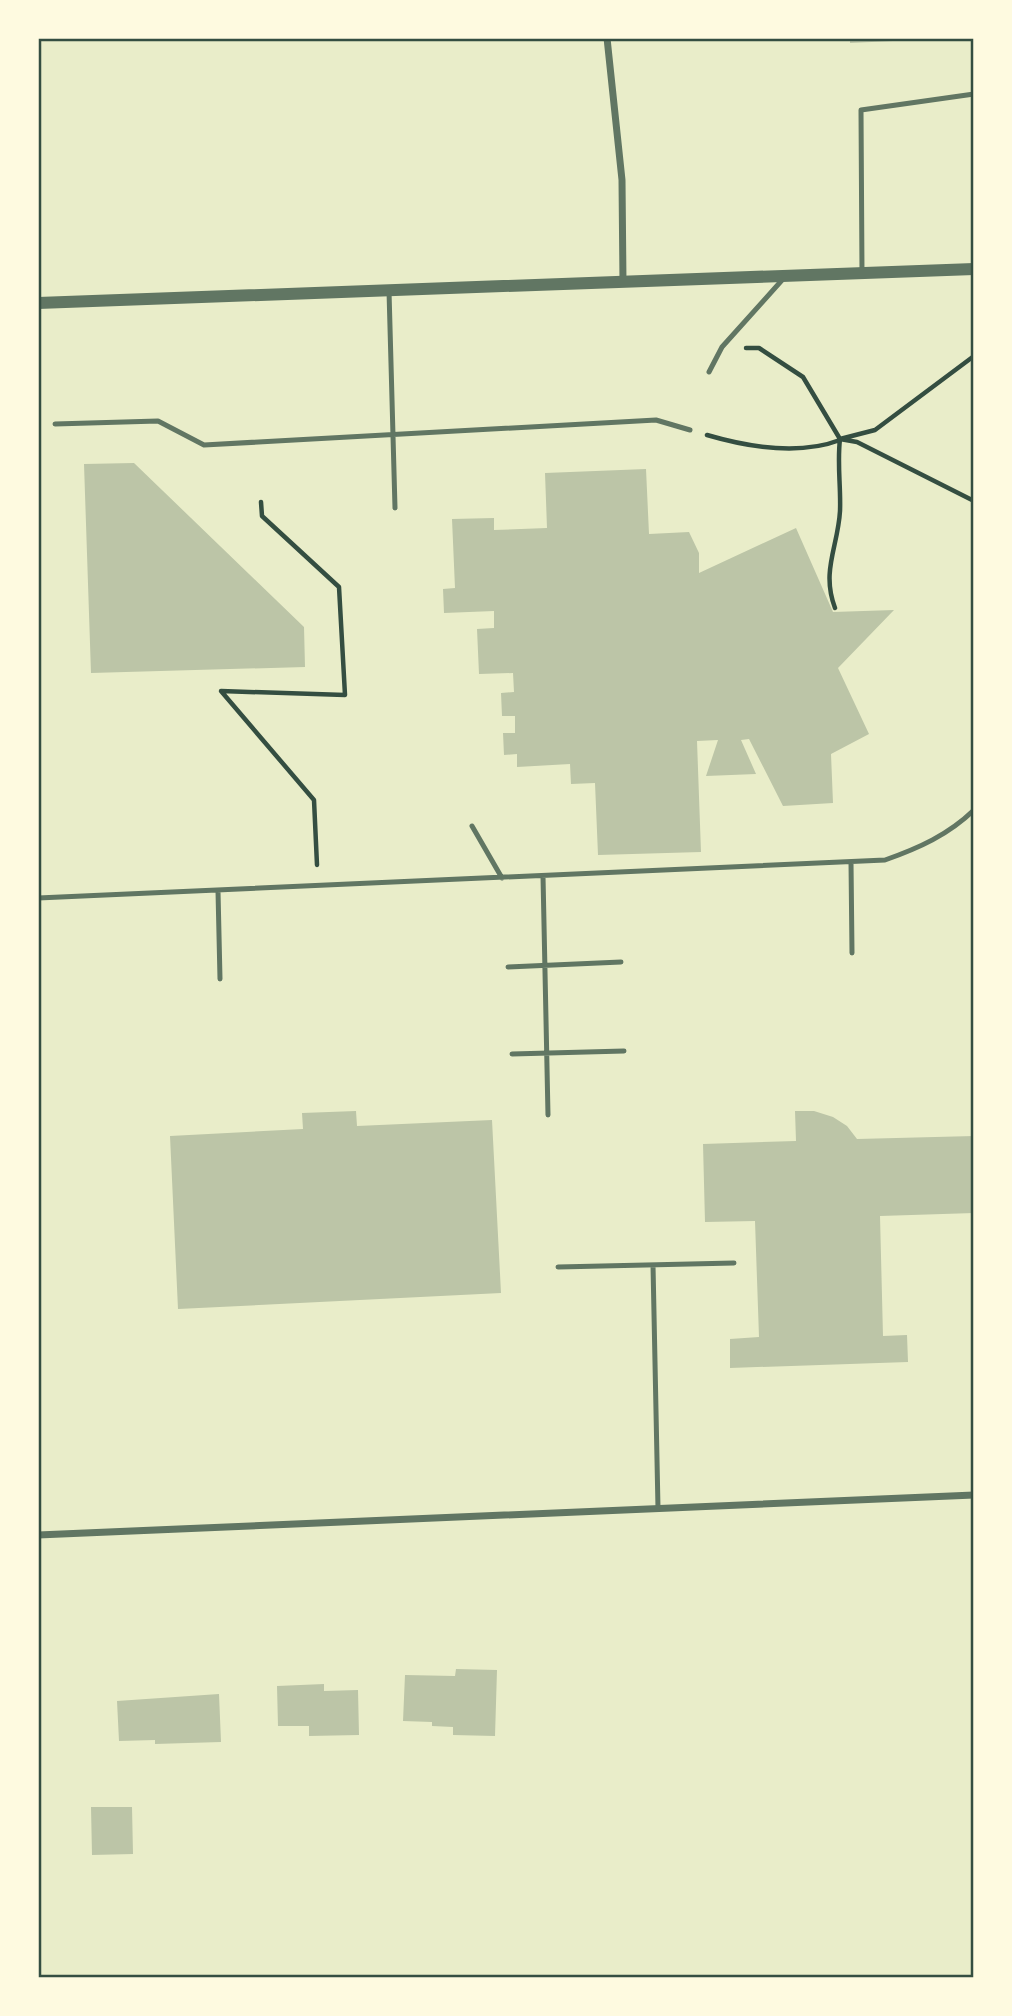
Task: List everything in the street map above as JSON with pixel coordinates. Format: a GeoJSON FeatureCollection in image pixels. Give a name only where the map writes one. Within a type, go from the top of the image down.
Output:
{"type":"FeatureCollection","features":[{"type":"Feature","properties":{"kind":"street"},"geometry":{"type":"LineString","coordinates":[[607,38],[622,180],[623,282]]}},
{"type":"Feature","properties":{"kind":"street"},"geometry":{"type":"LineString","coordinates":[[38,303],[974,269]]}},
{"type":"Feature","properties":{"kind":"street"},"geometry":{"type":"LineString","coordinates":[[38,1535],[974,1495]]}},
{"type":"Feature","properties":{"kind":"lane"},"geometry":{"type":"LineString","coordinates":[[862,274],[862,110],[974,94]]}},
{"type":"Feature","properties":{"kind":"lane"},"geometry":{"type":"LineString","coordinates":[[709,372],[722,347],[785,276]]}},
{"type":"Feature","properties":{"kind":"lane"},"geometry":{"type":"LineString","coordinates":[[388,291],[395,508]]}},
{"type":"Feature","properties":{"kind":"lane"},"geometry":{"type":"LineString","coordinates":[[55,424],[158,421],[204,445],[656,420],[690,430]]}},
{"type":"Feature","properties":{"kind":"lane"},"geometry":{"type":"LineString","coordinates":[[38,898],[886,860],[926,845],[960,824],[974,810]]}},
{"type":"Feature","properties":{"kind":"lane"},"geometry":{"type":"LineString","coordinates":[[472,826],[502,878]]}},
{"type":"Feature","properties":{"kind":"lane"},"geometry":{"type":"LineString","coordinates":[[851,862],[852,953]]}},
{"type":"Feature","properties":{"kind":"lane"},"geometry":{"type":"LineString","coordinates":[[543,876],[548,1115]]}},
{"type":"Feature","properties":{"kind":"lane"},"geometry":{"type":"LineString","coordinates":[[218,891],[220,979]]}},
{"type":"Feature","properties":{"kind":"lane"},"geometry":{"type":"LineString","coordinates":[[508,967],[621,962]]}},
{"type":"Feature","properties":{"kind":"lane"},"geometry":{"type":"LineString","coordinates":[[512,1054],[624,1051]]}},
{"type":"Feature","properties":{"kind":"lane"},"geometry":{"type":"LineString","coordinates":[[558,1267],[734,1263]]}},
{"type":"Feature","properties":{"kind":"lane"},"geometry":{"type":"LineString","coordinates":[[653,1265],[658,1508]]}},
{"type":"Feature","properties":{"kind":"path"},"geometry":{"type":"LineString","coordinates":[[722,347],[759,348],[803,377],[840,439],[837,460],[841,488],[838,533],[828,563],[829,594],[835,608]]}},
{"type":"Feature","properties":{"kind":"path"},"geometry":{"type":"LineString","coordinates":[[690,430],[738,444],[794,448],[875,430],[974,356]]}},
{"type":"Feature","properties":{"kind":"path"},"geometry":{"type":"LineString","coordinates":[[840,439],[856,442],[974,501]]}},
{"type":"Feature","properties":{"kind":"path"},"geometry":{"type":"LineString","coordinates":[[261,502],[262,516],[339,587],[345,695],[221,691],[314,800],[317,866]]}},
{"type":"Feature","properties":{"kind":"building"},"geometry":{"type":"Polygon","coordinates":[[[850,38],[893,38],[893,41],[850,43],[850,38]]]}},
{"type":"Feature","properties":{"kind":"building"},"geometry":{"type":"Polygon","coordinates":[[[134,463],[304,627],[305,667],[91,673],[84,464],[134,463]]]}},
{"type":"Feature","properties":{"kind":"building"},"geometry":{"type":"Polygon","coordinates":[[[646,469],[649,534],[689,532],[699,553],[699,573],[796,528],[833,612],[894,610],[838,668],[869,734],[831,754],[833,803],[783,806],[749,739],[741,740],[756,774],[706,776],[718,740],[697,741],[701,852],[598,855],[595,783],[571,784],[570,764],[517,767],[517,754],[504,755],[503,733],[515,733],[515,716],[502,716],[501,693],[514,692],[513,673],[479,674],[477,629],[494,628],[494,611],[444,613],[443,589],[455,588],[452,519],[494,518],[494,530],[547,528],[545,473],[646,469]]]}},
{"type":"Feature","properties":{"kind":"building"},"geometry":{"type":"Polygon","coordinates":[[[356,1111],[357,1126],[492,1120],[501,1293],[178,1309],[170,1136],[303,1129],[302,1113],[356,1111]]]}},
{"type":"Feature","properties":{"kind":"building"},"geometry":{"type":"Polygon","coordinates":[[[795,1111],[814,1111],[833,1117],[847,1126],[857,1139],[974,1136],[974,1213],[880,1216],[883,1336],[907,1335],[908,1362],[730,1368],[730,1339],[759,1337],[755,1221],[705,1222],[703,1144],[796,1141],[795,1111]]]}},
{"type":"Feature","properties":{"kind":"building"},"geometry":{"type":"Polygon","coordinates":[[[456,1669],[497,1670],[495,1736],[453,1735],[453,1727],[432,1726],[432,1722],[403,1721],[405,1675],[455,1676],[456,1669]]]}},
{"type":"Feature","properties":{"kind":"building"},"geometry":{"type":"Polygon","coordinates":[[[324,1684],[324,1691],[358,1690],[359,1735],[309,1736],[309,1726],[278,1726],[277,1686],[324,1684]]]}},
{"type":"Feature","properties":{"kind":"building"},"geometry":{"type":"Polygon","coordinates":[[[219,1694],[221,1742],[155,1744],[155,1740],[119,1741],[117,1701],[219,1694]]]}},
{"type":"Feature","properties":{"kind":"building"},"geometry":{"type":"Polygon","coordinates":[[[91,1807],[132,1807],[133,1854],[92,1855],[91,1807]]]}}]}
